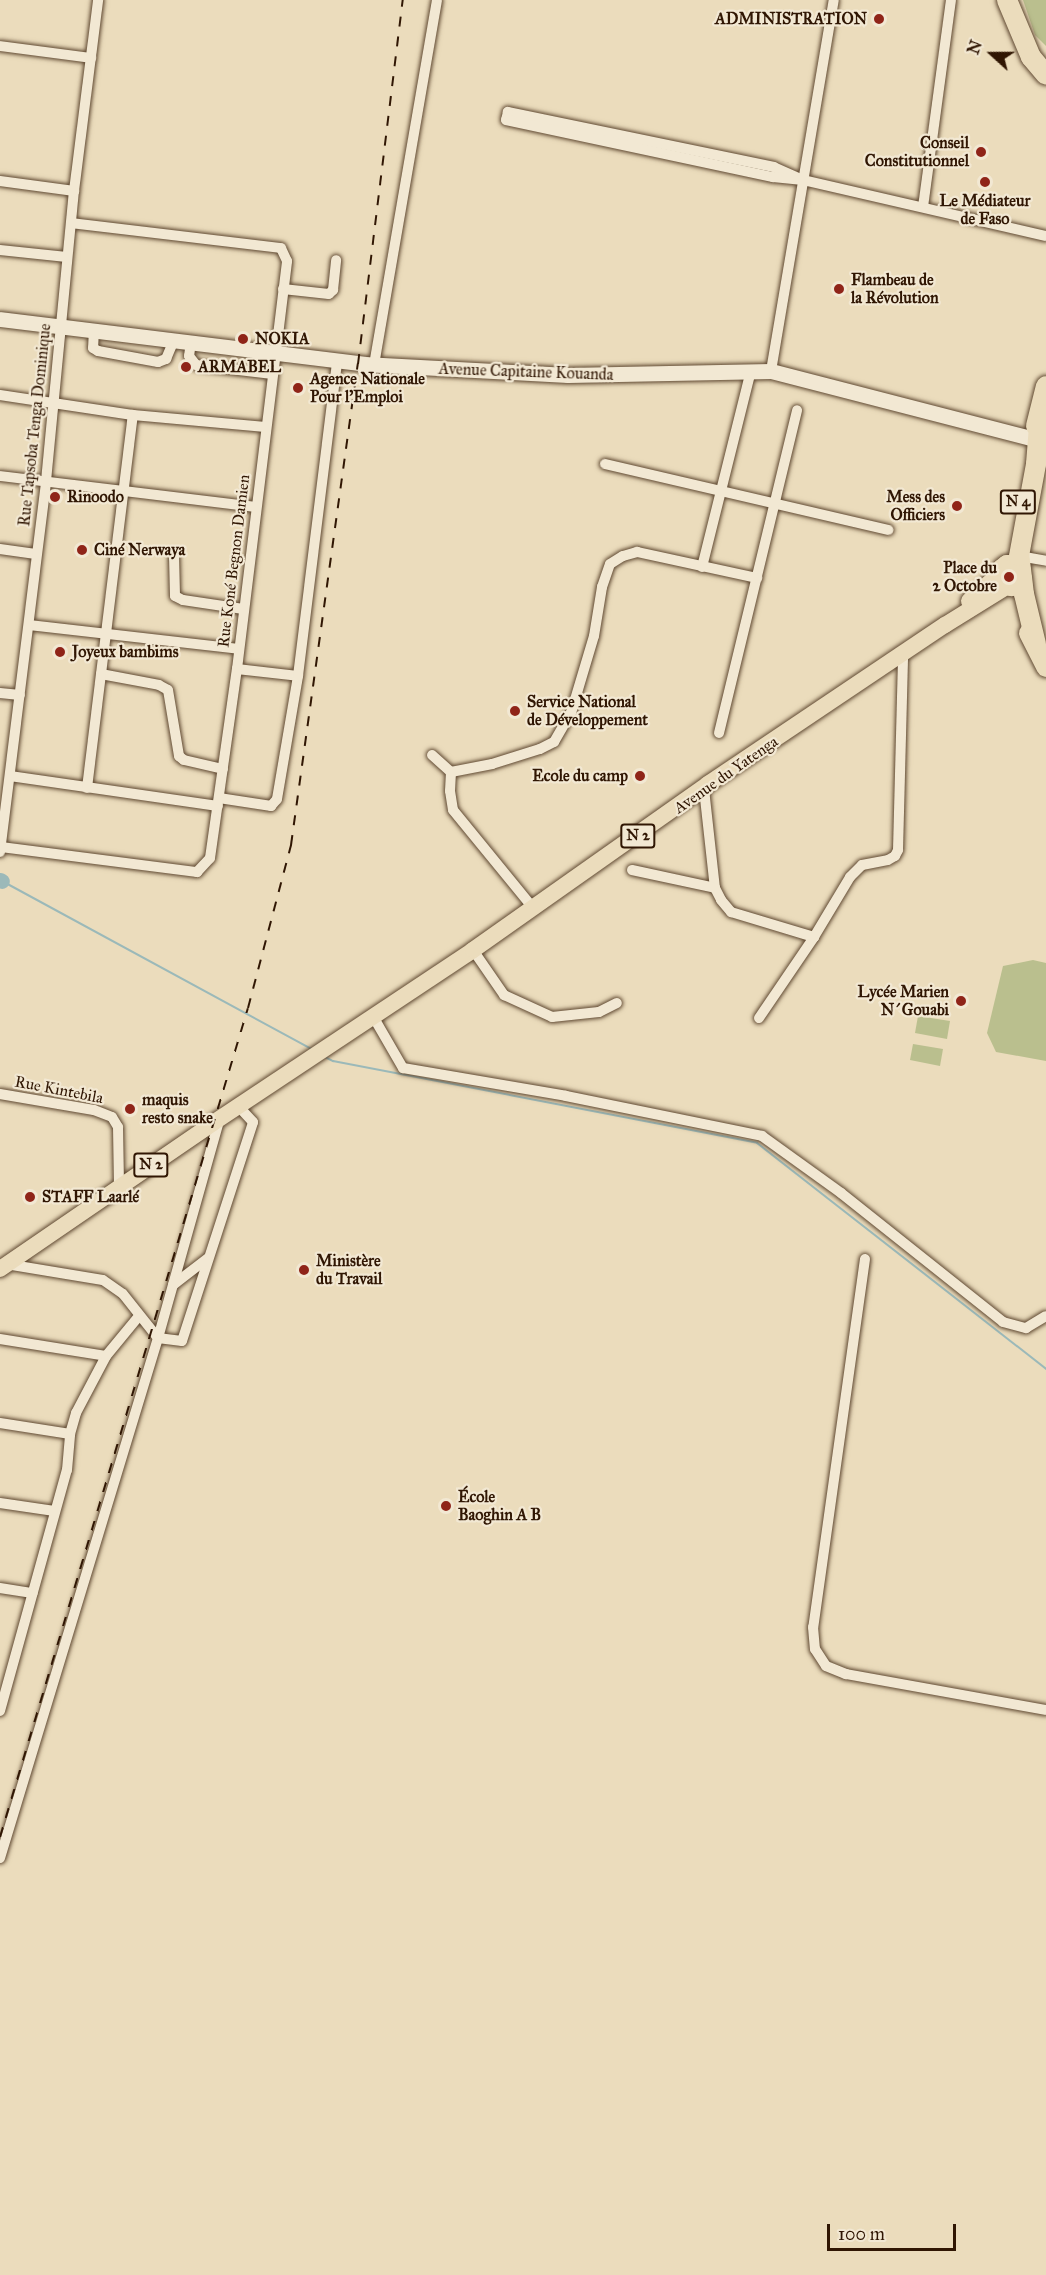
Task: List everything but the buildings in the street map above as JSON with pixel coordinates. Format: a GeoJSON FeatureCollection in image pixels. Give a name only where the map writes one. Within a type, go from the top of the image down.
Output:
{"type":"FeatureCollection","features":[{"type":"Feature","properties":{"kind":"highway"},"geometry":{"type":"LineString","coordinates":[[1007,0],[1031,57],[1046,75]]}},
{"type":"Feature","properties":{"kind":"highway"},"geometry":{"type":"LineString","coordinates":[[1026,44],[1046,60]]}},
{"type":"Feature","properties":{"kind":"highway","name":"N 4"},"geometry":{"type":"LineString","coordinates":[[1012,573],[1039,439],[1040,414],[1046,386]]}},
{"type":"Feature","properties":{"kind":"highway"},"geometry":{"type":"LineString","coordinates":[[1012,573],[1020,616],[1040,647],[1046,667]]}},
{"type":"Feature","properties":{"kind":"main road","name":"Avenue du Yatenga"},"geometry":{"type":"LineString","coordinates":[[238,1106],[296,1067],[330,1048],[534,909],[704,789],[945,625],[1012,573]]}},
{"type":"Feature","properties":{"kind":"main road","name":"N 2"},"geometry":{"type":"LineString","coordinates":[[3,1265],[238,1106]]}},
{"type":"Feature","properties":{"kind":"street","name":"Rue Tapsoba Tenga Dominique"},"geometry":{"type":"LineString","coordinates":[[0,852],[46,481],[74,191],[98,0]]}},
{"type":"Feature","properties":{"kind":"street"},"geometry":{"type":"LineString","coordinates":[[374,365],[436,0]]}},
{"type":"Feature","properties":{"kind":"street"},"geometry":{"type":"LineString","coordinates":[[771,371],[834,0]]}},
{"type":"Feature","properties":{"kind":"street"},"geometry":{"type":"LineString","coordinates":[[923,207],[951,0]]}},
{"type":"Feature","properties":{"kind":"street"},"geometry":{"type":"LineString","coordinates":[[0,46],[91,58]]}},
{"type":"Feature","properties":{"kind":"street"},"geometry":{"type":"LineString","coordinates":[[803,180],[774,167],[508,112],[506,120],[774,177],[803,180],[1046,236]]}},
{"type":"Feature","properties":{"kind":"street"},"geometry":{"type":"LineString","coordinates":[[0,181],[74,191]]}},
{"type":"Feature","properties":{"kind":"street","name":"Rue Koné Begnon Damien"},"geometry":{"type":"LineString","coordinates":[[1,847],[197,873],[210,858],[237,669],[255,507],[287,261],[281,248],[71,223]]}},
{"type":"Feature","properties":{"kind":"street"},"geometry":{"type":"LineString","coordinates":[[0,250],[68,258]]}},
{"type":"Feature","properties":{"kind":"street"},"geometry":{"type":"LineString","coordinates":[[283,289],[329,294],[333,290],[336,260]]}},
{"type":"Feature","properties":{"kind":"street","name":"Avenue Capitaine Kouanda"},"geometry":{"type":"LineString","coordinates":[[0,319],[374,365],[568,375],[771,371],[1039,439]]}},
{"type":"Feature","properties":{"kind":"street"},"geometry":{"type":"LineString","coordinates":[[94,330],[93,348],[98,351],[158,362],[166,359],[174,340]]}},
{"type":"Feature","properties":{"kind":"street"},"geometry":{"type":"LineString","coordinates":[[191,342],[189,356],[196,364],[272,374]]}},
{"type":"Feature","properties":{"kind":"street"},"geometry":{"type":"LineString","coordinates":[[10,776],[87,788],[219,802],[271,806],[276,802],[298,676],[337,361]]}},
{"type":"Feature","properties":{"kind":"street"},"geometry":{"type":"LineString","coordinates":[[702,567],[751,371]]}},
{"type":"Feature","properties":{"kind":"street"},"geometry":{"type":"LineString","coordinates":[[0,395],[133,415],[265,427]]}},
{"type":"Feature","properties":{"kind":"street"},"geometry":{"type":"LineString","coordinates":[[719,733],[797,410]]}},
{"type":"Feature","properties":{"kind":"street"},"geometry":{"type":"LineString","coordinates":[[87,788],[133,415]]}},
{"type":"Feature","properties":{"kind":"street"},"geometry":{"type":"LineString","coordinates":[[605,464],[888,530]]}},
{"type":"Feature","properties":{"kind":"street"},"geometry":{"type":"LineString","coordinates":[[0,476],[255,507]]}},
{"type":"Feature","properties":{"kind":"street"},"geometry":{"type":"LineString","coordinates":[[0,549],[36,555]]}},
{"type":"Feature","properties":{"kind":"street"},"geometry":{"type":"LineString","coordinates":[[451,772],[492,765],[540,750],[554,742],[571,713],[594,636],[602,587],[610,564],[623,556],[637,552],[757,578]]}},
{"type":"Feature","properties":{"kind":"street"},"geometry":{"type":"LineString","coordinates":[[174,555],[175,596],[183,600],[243,609]]}},
{"type":"Feature","properties":{"kind":"street"},"geometry":{"type":"LineString","coordinates":[[1012,573],[1046,561]]}},
{"type":"Feature","properties":{"kind":"street"},"geometry":{"type":"LineString","coordinates":[[29,625],[239,650]]}},
{"type":"Feature","properties":{"kind":"street"},"geometry":{"type":"LineString","coordinates":[[759,1018],[814,937],[850,877],[862,865],[888,860],[895,856],[898,850],[903,653]]}},
{"type":"Feature","properties":{"kind":"street"},"geometry":{"type":"LineString","coordinates":[[237,669],[298,676]]}},
{"type":"Feature","properties":{"kind":"street"},"geometry":{"type":"LineString","coordinates":[[102,674],[159,685],[168,690],[180,756],[184,760],[223,769]]}},
{"type":"Feature","properties":{"kind":"street"},"geometry":{"type":"LineString","coordinates":[[0,693],[20,696]]}},
{"type":"Feature","properties":{"kind":"street"},"geometry":{"type":"LineString","coordinates":[[432,755],[451,772]]}},
{"type":"Feature","properties":{"kind":"street"},"geometry":{"type":"LineString","coordinates":[[451,772],[450,791],[453,810],[534,909]]}},
{"type":"Feature","properties":{"kind":"street"},"geometry":{"type":"LineString","coordinates":[[704,789],[715,888],[731,912],[814,937]]}},
{"type":"Feature","properties":{"kind":"street"},"geometry":{"type":"LineString","coordinates":[[632,870],[715,888]]}},
{"type":"Feature","properties":{"kind":"street"},"geometry":{"type":"LineString","coordinates":[[473,950],[504,995],[552,1017],[599,1012],[617,1003]]}},
{"type":"Feature","properties":{"kind":"street"},"geometry":{"type":"LineString","coordinates":[[374,1018],[403,1068],[566,1096],[762,1136],[841,1193],[1003,1322],[1026,1328],[1046,1316]]}},
{"type":"Feature","properties":{"kind":"street","name":"Rue Kintebila"},"geometry":{"type":"LineString","coordinates":[[0,1094],[94,1110],[112,1117],[118,1127],[119,1186]]}},
{"type":"Feature","properties":{"kind":"street"},"geometry":{"type":"LineString","coordinates":[[3,1265],[103,1281],[123,1294],[158,1338],[182,1341],[253,1122],[238,1106]]}},
{"type":"Feature","properties":{"kind":"street"},"geometry":{"type":"LineString","coordinates":[[0,1858],[158,1338],[220,1118]]}},
{"type":"Feature","properties":{"kind":"street"},"geometry":{"type":"LineString","coordinates":[[173,1286],[208,1258]]}},
{"type":"Feature","properties":{"kind":"street"},"geometry":{"type":"LineString","coordinates":[[865,1259],[813,1627],[815,1649],[826,1666],[846,1674],[1046,1710]]}},
{"type":"Feature","properties":{"kind":"street"},"geometry":{"type":"LineString","coordinates":[[0,1711],[67,1470],[70,1434],[85,1392],[106,1356],[139,1316]]}},
{"type":"Feature","properties":{"kind":"street"},"geometry":{"type":"LineString","coordinates":[[0,1339],[106,1356]]}},
{"type":"Feature","properties":{"kind":"street"},"geometry":{"type":"LineString","coordinates":[[0,1423],[70,1434]]}},
{"type":"Feature","properties":{"kind":"street"},"geometry":{"type":"LineString","coordinates":[[0,1503],[54,1511]]}},
{"type":"Feature","properties":{"kind":"street"},"geometry":{"type":"LineString","coordinates":[[0,1588],[33,1593]]}},
{"type":"Feature","properties":{"kind":"street"},"geometry":{"type":"LineString","coordinates":[[0,1668],[12,1670]]}},
{"type":"Feature","properties":{"kind":"green space"},"geometry":{"type":"Polygon","coordinates":[[[1023,0],[1046,0],[1046,46],[1035,35],[1023,0]]]}},
{"type":"Feature","properties":{"kind":"green space"},"geometry":{"type":"Polygon","coordinates":[[[1033,960],[1046,963],[1046,1061],[996,1052],[987,1033],[1003,966],[1033,960]]]}},
{"type":"Feature","properties":{"kind":"green space"},"geometry":{"type":"Polygon","coordinates":[[[918,1016],[950,1021],[947,1039],[915,1033],[918,1016]]]}},
{"type":"Feature","properties":{"kind":"green space"},"geometry":{"type":"Polygon","coordinates":[[[913,1044],[943,1049],[940,1066],[910,1060],[913,1044]]]}},
{"type":"Feature","properties":{"kind":"waterway"},"geometry":{"type":"LineString","coordinates":[[2,881],[313,1050]]}},
{"type":"Feature","properties":{"kind":"waterway"},"geometry":{"type":"LineString","coordinates":[[325,1057],[333,1061],[757,1143],[1046,1369]]}},
{"type":"Feature","properties":{"kind":"railway"},"geometry":{"type":"LineString","coordinates":[[0,1837],[248,1008],[291,845],[358,364],[403,0]]}},
{"type":"Feature","properties":{"kind":"place","name":"ADMINISTRATION"},"geometry":{"type":"Point","coordinates":[879,19]}},
{"type":"Feature","properties":{"kind":"place","name":"Conseil Constitutionnel"},"geometry":{"type":"Point","coordinates":[981,152]}},
{"type":"Feature","properties":{"kind":"place","name":"Le Médiateur de Faso"},"geometry":{"type":"Point","coordinates":[985,182]}},
{"type":"Feature","properties":{"kind":"place","name":"Flambeau de la Révolution"},"geometry":{"type":"Point","coordinates":[839,289]}},
{"type":"Feature","properties":{"kind":"place","name":"NOKIA"},"geometry":{"type":"Point","coordinates":[243,339]}},
{"type":"Feature","properties":{"kind":"place","name":"ARMABEL"},"geometry":{"type":"Point","coordinates":[186,367]}},
{"type":"Feature","properties":{"kind":"place","name":"Agence Nationale Pour l'Emploi"},"geometry":{"type":"Point","coordinates":[298,388]}},
{"type":"Feature","properties":{"kind":"place","name":"Rinoodo"},"geometry":{"type":"Point","coordinates":[55,497]}},
{"type":"Feature","properties":{"kind":"place","name":"Mess des Officiers"},"geometry":{"type":"Point","coordinates":[957,506]}},
{"type":"Feature","properties":{"kind":"place","name":"Ciné Nerwaya"},"geometry":{"type":"Point","coordinates":[82,550]}},
{"type":"Feature","properties":{"kind":"place","name":"Place du 2 Octobre"},"geometry":{"type":"Point","coordinates":[1009,577]}},
{"type":"Feature","properties":{"kind":"place","name":"Joyeux bambims"},"geometry":{"type":"Point","coordinates":[60,652]}},
{"type":"Feature","properties":{"kind":"place","name":"Service National de Développement"},"geometry":{"type":"Point","coordinates":[515,711]}},
{"type":"Feature","properties":{"kind":"place","name":"Ecole du camp"},"geometry":{"type":"Point","coordinates":[640,776]}},
{"type":"Feature","properties":{"kind":"place","name":"Lycée Marien N´Gouabi"},"geometry":{"type":"Point","coordinates":[961,1001]}},
{"type":"Feature","properties":{"kind":"place","name":"maquis resto snake"},"geometry":{"type":"Point","coordinates":[130,1109]}},
{"type":"Feature","properties":{"kind":"place","name":"STAFF Laarlé"},"geometry":{"type":"Point","coordinates":[30,1197]}},
{"type":"Feature","properties":{"kind":"place","name":"Ministère du Travail"},"geometry":{"type":"Point","coordinates":[304,1270]}},
{"type":"Feature","properties":{"kind":"place","name":"École Baoghin A B"},"geometry":{"type":"Point","coordinates":[446,1506]}}]}
